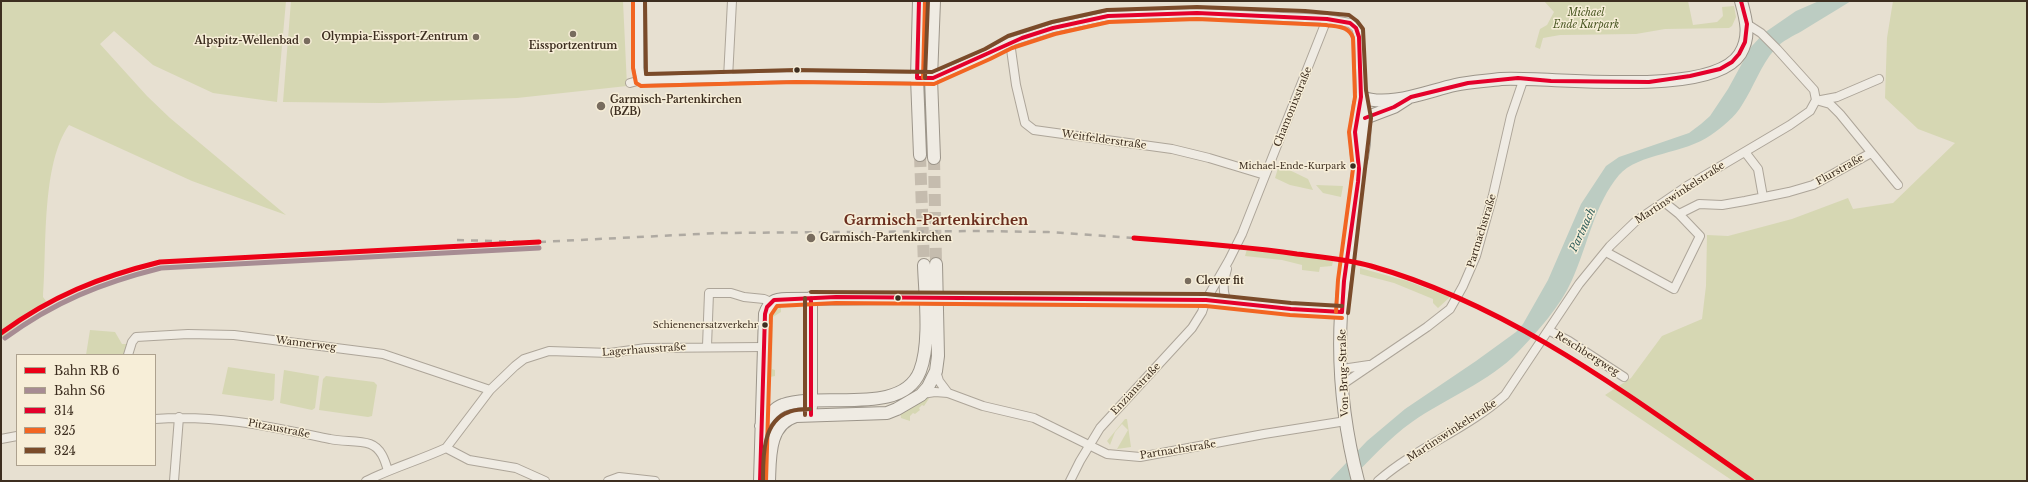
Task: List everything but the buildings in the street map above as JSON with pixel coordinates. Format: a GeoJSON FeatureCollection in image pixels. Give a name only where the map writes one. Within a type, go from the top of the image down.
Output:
{"type":"FeatureCollection","features":[{"type":"Feature","properties":{"kind":"street"},"geometry":{"type":"LineString","coordinates":[[639,1],[639,68],[641,80]]}},
{"type":"Feature","properties":{"kind":"street"},"geometry":{"type":"LineString","coordinates":[[728,78],[732,1]]}},
{"type":"Feature","properties":{"kind":"street"},"geometry":{"type":"LineString","coordinates":[[919,1],[917,78],[920,155]]}},
{"type":"Feature","properties":{"kind":"street"},"geometry":{"type":"LineString","coordinates":[[934,1],[931,78],[934,158]]}},
{"type":"Feature","properties":{"kind":"street"},"geometry":{"type":"LineString","coordinates":[[630,83],[641,80],[796,76],[931,78],[960,67],[1010,42],[1053,28],[1108,16],[1197,13],[1347,21],[1354,25],[1358,32],[1361,97],[1371,101],[1411,97],[1455,85],[1524,78],[1551,81],[1649,82],[1705,73],[1732,62],[1739,54],[1745,42],[1747,24],[1741,1]]}},
{"type":"Feature","properties":{"kind":"street","name":"Chamonixstraße"},"geometry":{"type":"LineString","coordinates":[[1206,300],[1229,260],[1265,175],[1327,19]]}},
{"type":"Feature","properties":{"kind":"street"},"geometry":{"type":"LineString","coordinates":[[1747,24],[1762,33],[1777,49],[1814,90],[1816,100]]}},
{"type":"Feature","properties":{"kind":"street","name":"Weitfelderstraße"},"geometry":{"type":"LineString","coordinates":[[1010,42],[1016,82],[1025,123],[1034,130],[1172,149],[1265,175]]}},
{"type":"Feature","properties":{"kind":"street","name":"Partnachstraße"},"geometry":{"type":"LineString","coordinates":[[1343,384],[1427,327],[1450,309],[1470,270],[1493,195],[1511,116],[1524,78]]}},
{"type":"Feature","properties":{"kind":"street"},"geometry":{"type":"LineString","coordinates":[[1816,100],[1837,98],[1879,79]]}},
{"type":"Feature","properties":{"kind":"street","name":"Von-Brug-Straße"},"geometry":{"type":"LineString","coordinates":[[1358,481],[1350,452],[1346,422],[1342,369],[1342,312],[1359,169],[1367,117],[1361,97]]}},
{"type":"Feature","properties":{"kind":"street","name":"Von-Brug-Straße"},"geometry":{"type":"LineString","coordinates":[[1359,169],[1355,132],[1361,97]]}},
{"type":"Feature","properties":{"kind":"street"},"geometry":{"type":"LineString","coordinates":[[1367,117],[1394,108],[1411,97]]}},
{"type":"Feature","properties":{"kind":"street"},"geometry":{"type":"LineString","coordinates":[[1816,100],[1830,104],[1898,185]]}},
{"type":"Feature","properties":{"kind":"street","name":"Martinswinkelstraße"},"geometry":{"type":"LineString","coordinates":[[1378,481],[1408,458],[1492,407],[1505,395],[1550,331],[1579,284],[1606,252],[1636,221],[1687,186],[1790,125],[1810,111],[1816,100]]}},
{"type":"Feature","properties":{"kind":"street"},"geometry":{"type":"LineString","coordinates":[[1745,152],[1758,169],[1763,197]]}},
{"type":"Feature","properties":{"kind":"street","name":"Flurstraße"},"geometry":{"type":"LineString","coordinates":[[1679,214],[1699,204],[1722,205],[1789,192],[1813,185],[1871,153]]}},
{"type":"Feature","properties":{"kind":"street"},"geometry":{"type":"LineString","coordinates":[[1606,252],[1674,289],[1700,236],[1679,214],[1664,202]]}},
{"type":"Feature","properties":{"kind":"street","name":"Chamonixstraße"},"geometry":{"type":"LineString","coordinates":[[1228,302],[1224,294],[1224,284],[1229,260]]}},
{"type":"Feature","properties":{"kind":"street"},"geometry":{"type":"LineString","coordinates":[[761,426],[774,411],[782,405],[811,400],[862,399],[890,396],[906,389],[916,380],[924,358],[926,342],[930,265],[938,342],[936,370],[939,381],[948,393]]}},
{"type":"Feature","properties":{"kind":"street"},"geometry":{"type":"LineString","coordinates":[[707,346],[709,293],[731,293],[744,297],[764,299],[771,302]]}},
{"type":"Feature","properties":{"kind":"street"},"geometry":{"type":"LineString","coordinates":[[760,481],[765,314],[771,302],[774,300],[811,298],[913,298],[1206,300],[1292,309],[1342,312]]}},
{"type":"Feature","properties":{"kind":"street"},"geometry":{"type":"LineString","coordinates":[[811,298],[811,415]]}},
{"type":"Feature","properties":{"kind":"street","name":"Enzianstraße"},"geometry":{"type":"LineString","coordinates":[[1070,481],[1089,444],[1100,428],[1192,328],[1202,312],[1206,300]]}},
{"type":"Feature","properties":{"kind":"street","name":"Reschbergweg"},"geometry":{"type":"LineString","coordinates":[[1550,331],[1569,340],[1624,377]]}},
{"type":"Feature","properties":{"kind":"street","name":"Wannerweg"},"geometry":{"type":"LineString","coordinates":[[128,354],[132,342],[136,337],[188,334],[234,335],[383,354],[490,390]]}},
{"type":"Feature","properties":{"kind":"street","name":"Lagerhausstraße"},"geometry":{"type":"LineString","coordinates":[[446,448],[490,390],[524,359],[549,351],[610,353],[646,348],[707,346],[764,347]]}},
{"type":"Feature","properties":{"kind":"street","name":"Partnachstraße"},"geometry":{"type":"LineString","coordinates":[[1342,369],[1370,365]]}},
{"type":"Feature","properties":{"kind":"street"},"geometry":{"type":"LineString","coordinates":[[769,481],[770,446],[785,422],[811,415],[887,412],[897,409],[921,395],[928,387],[936,370]]}},
{"type":"Feature","properties":{"kind":"street","name":"Partnachstraße"},"geometry":{"type":"LineString","coordinates":[[921,395],[935,392],[948,393],[983,406],[1034,418],[1107,454],[1140,457],[1264,434],[1346,422]]}},
{"type":"Feature","properties":{"kind":"street"},"geometry":{"type":"LineString","coordinates":[[763,404],[774,411],[785,422]]}},
{"type":"Feature","properties":{"kind":"street"},"geometry":{"type":"LineString","coordinates":[[174,481],[179,417]]}},
{"type":"Feature","properties":{"kind":"street","name":"Pitzaustraße"},"geometry":{"type":"LineString","coordinates":[[156,419],[179,417],[224,419],[336,440],[370,444],[379,451],[386,460],[388,470]]}},
{"type":"Feature","properties":{"kind":"street"},"geometry":{"type":"LineString","coordinates":[[1,439],[16,436]]}},
{"type":"Feature","properties":{"kind":"street"},"geometry":{"type":"LineString","coordinates":[[366,481],[388,470],[414,462],[446,448],[470,460],[516,468],[545,481]]}},
{"type":"Feature","properties":{"kind":"street"},"geometry":{"type":"LineString","coordinates":[[608,481],[619,477],[655,481]]}},
{"type":"Feature","properties":{"kind":"green space"},"geometry":{"type":"Polygon","coordinates":[[[1,1],[286,1],[277,102],[213,93],[153,65],[114,31],[100,44],[147,96],[170,118],[286,215],[192,181],[69,125],[60,142],[54,162],[47,208],[43,297],[49,305],[27,318],[1,339],[1,1]]]}},
{"type":"Feature","properties":{"kind":"green space","name":"Olympia-Eissport-Zentrum"},"geometry":{"type":"Polygon","coordinates":[[[291,1],[623,1],[627,86],[517,98],[381,103],[283,102],[291,1]]]}},
{"type":"Feature","properties":{"kind":"green space","name":"Michael Ende Kurpark"},"geometry":{"type":"Polygon","coordinates":[[[1544,1],[1688,1],[1693,25],[1717,22],[1723,16],[1722,7],[1734,6],[1736,17],[1732,26],[1729,28],[1665,29],[1636,34],[1560,35],[1543,38],[1540,49],[1535,47],[1540,29],[1547,25],[1554,12],[1544,1]]]}},
{"type":"Feature","properties":{"kind":"green space"},"geometry":{"type":"Polygon","coordinates":[[[1893,1],[2027,1],[2027,481],[1733,481],[1605,395],[1631,378],[1662,336],[1702,319],[1706,286],[1707,235],[1728,236],[1792,219],[1848,198],[1853,209],[1893,203],[1955,143],[1918,129],[1885,98],[1887,38],[1893,1]]]}},
{"type":"Feature","properties":{"kind":"green space"},"geometry":{"type":"Polygon","coordinates":[[[1279,165],[1308,179],[1313,190],[1290,185],[1275,178],[1279,165]]]}},
{"type":"Feature","properties":{"kind":"green space"},"geometry":{"type":"Polygon","coordinates":[[[1316,185],[1343,186],[1341,197],[1323,193],[1316,185]]]}},
{"type":"Feature","properties":{"kind":"green space"},"geometry":{"type":"Polygon","coordinates":[[[1247,249],[1333,261],[1332,266],[1320,267],[1319,272],[1302,270],[1302,265],[1282,260],[1245,256],[1247,249]]]}},
{"type":"Feature","properties":{"kind":"green space"},"geometry":{"type":"Polygon","coordinates":[[[1360,268],[1407,281],[1450,297],[1438,308],[1433,303],[1433,299],[1394,283],[1360,274],[1360,268]]]}},
{"type":"Feature","properties":{"kind":"green space"},"geometry":{"type":"Polygon","coordinates":[[[781,303],[781,312],[773,317],[772,369],[775,370],[775,376],[770,377],[770,311],[781,303]]]}},
{"type":"Feature","properties":{"kind":"green space"},"geometry":{"type":"Polygon","coordinates":[[[90,330],[115,332],[122,344],[127,344],[125,354],[86,354],[90,330]]]}},
{"type":"Feature","properties":{"kind":"green space"},"geometry":{"type":"Polygon","coordinates":[[[228,367],[275,374],[274,399],[272,401],[222,394],[228,367]]]}},
{"type":"Feature","properties":{"kind":"green space"},"geometry":{"type":"Polygon","coordinates":[[[284,370],[319,376],[315,408],[312,410],[280,403],[284,370]]]}},
{"type":"Feature","properties":{"kind":"green space"},"geometry":{"type":"Polygon","coordinates":[[[326,376],[374,382],[377,385],[372,416],[368,417],[319,410],[323,379],[326,376]]]}},
{"type":"Feature","properties":{"kind":"green space"},"geometry":{"type":"Polygon","coordinates":[[[930,397],[924,406],[922,405],[919,408],[920,410],[910,416],[910,421],[901,418],[900,412],[921,399],[930,397]]]}},
{"type":"Feature","properties":{"kind":"green space"},"geometry":{"type":"Polygon","coordinates":[[[1125,419],[1127,419],[1131,447],[1117,449],[1128,430],[1122,424],[1115,432],[1110,445],[1107,441],[1125,419]]]}},
{"type":"Feature","properties":{"kind":"water","name":"Partnach"},"geometry":{"type":"Polygon","coordinates":[[[1819,1],[1851,1],[1778,46],[1765,62],[1736,114],[1711,135],[1688,146],[1638,162],[1627,168],[1619,175],[1610,187],[1597,212],[1578,267],[1567,290],[1548,318],[1507,363],[1481,381],[1412,422],[1395,435],[1349,481],[1329,481],[1367,441],[1405,409],[1516,332],[1523,324],[1548,280],[1581,204],[1606,166],[1619,157],[1689,133],[1701,124],[1710,116],[1728,89],[1751,47],[1764,33],[1796,11],[1819,1]]]}},
{"type":"Feature","properties":{"kind":"tunnel"},"geometry":{"type":"LineString","coordinates":[[920,155],[924,265]]}},
{"type":"Feature","properties":{"kind":"tunnel"},"geometry":{"type":"LineString","coordinates":[[934,158],[936,264]]}},
{"type":"Feature","properties":{"kind":"railway"},"geometry":{"type":"LineString","coordinates":[[539,242],[719,233],[975,231],[1048,232],[1134,238]]}},
{"type":"Feature","properties":{"kind":"railway"},"geometry":{"type":"LineString","coordinates":[[457,240],[529,242]]}},
{"type":"Feature","properties":{"kind":"transit line","name":"325"},"geometry":{"type":"LineString","coordinates":[[633,1],[633,68],[636,83],[641,86],[796,82],[934,84],[1012,48],[1055,34],[1109,22],[1197,19],[1326,25],[1346,29],[1353,38],[1355,97],[1349,132],[1353,169],[1338,280],[1336,312]]}},
{"type":"Feature","properties":{"kind":"transit line","name":"324"},"geometry":{"type":"LineString","coordinates":[[645,1],[646,74],[796,70],[932,72],[985,49],[1008,36],[1052,22],[1107,10],[1197,7],[1305,11],[1349,15],[1357,21],[1363,29],[1366,90],[1371,118],[1348,313]]}},
{"type":"Feature","properties":{"kind":"transit line","name":"314"},"geometry":{"type":"LineString","coordinates":[[917,78],[919,1]]}},
{"type":"Feature","properties":{"kind":"transit line","name":"325"},"geometry":{"type":"LineString","coordinates":[[923,78],[925,1]]}},
{"type":"Feature","properties":{"kind":"transit line","name":"324"},"geometry":{"type":"LineString","coordinates":[[925,78],[928,1]]}},
{"type":"Feature","properties":{"kind":"transit line","name":"314"},"geometry":{"type":"LineString","coordinates":[[1365,118],[1394,107],[1411,97],[1468,83],[1518,78],[1551,81],[1649,82],[1690,76],[1720,69],[1732,62],[1739,54],[1745,42],[1747,24],[1741,1]]}},
{"type":"Feature","properties":{"kind":"transit line","name":"314"},"geometry":{"type":"LineString","coordinates":[[917,78],[933,78],[1022,38],[1053,28],[1108,16],[1197,13],[1327,19],[1350,23],[1356,28],[1359,37],[1361,97],[1355,132],[1359,169],[1358,182],[1344,281],[1342,312]]}},
{"type":"Feature","properties":{"kind":"transit line"},"geometry":{"type":"LineString","coordinates":[[1134,238],[1236,246],[1344,260],[1371,266],[1423,283],[1474,305],[1570,357],[1662,418],[1752,481]]}},
{"type":"Feature","properties":{"kind":"transit line"},"geometry":{"type":"LineString","coordinates":[[1,333],[39,308],[77,289],[117,274],[160,262],[539,242]]}},
{"type":"Feature","properties":{"kind":"transit line","name":"324"},"geometry":{"type":"LineString","coordinates":[[811,292],[1206,294],[1291,303],[1342,306]]}},
{"type":"Feature","properties":{"kind":"transit line","name":"314"},"geometry":{"type":"LineString","coordinates":[[760,481],[765,314],[767,307],[774,300],[836,297],[1206,300],[1291,309],[1342,312]]}},
{"type":"Feature","properties":{"kind":"transit line","name":"324"},"geometry":{"type":"LineString","coordinates":[[805,298],[805,415]]}},
{"type":"Feature","properties":{"kind":"transit line","name":"314"},"geometry":{"type":"LineString","coordinates":[[811,298],[811,415]]}},
{"type":"Feature","properties":{"kind":"transit line","name":"325"},"geometry":{"type":"LineString","coordinates":[[766,481],[771,315],[777,306],[836,303],[1206,306],[1290,315],[1342,318]]}},
{"type":"Feature","properties":{"kind":"transit line","name":"324"},"geometry":{"type":"LineString","coordinates":[[763,481],[764,451],[769,432],[774,423],[780,417],[791,411],[810,409]]}},
{"type":"Feature","properties":{"kind":"rail line","name":"S6"},"geometry":{"type":"LineString","coordinates":[[5,338],[23,325],[79,295],[118,280],[161,268],[539,248]]}},
{"type":"Feature","properties":{"kind":"place","name":"Eissportzentrum"},"geometry":{"type":"Point","coordinates":[573,34]}},
{"type":"Feature","properties":{"kind":"place","name":"Olympia-Eissport-Zentrum"},"geometry":{"type":"Point","coordinates":[476,37]}},
{"type":"Feature","properties":{"kind":"place","name":"Alpspitz-Wellenbad"},"geometry":{"type":"Point","coordinates":[307,41]}},
{"type":"Feature","properties":{"kind":"place","name":"Garmisch-Partenkirchen (BZB)"},"geometry":{"type":"Point","coordinates":[601,106]}},
{"type":"Feature","properties":{"kind":"place","name":"Michael-Ende-Kurpark"},"geometry":{"type":"Point","coordinates":[1353,166]}},
{"type":"Feature","properties":{"kind":"place","name":"Garmisch-Partenkirchen"},"geometry":{"type":"Point","coordinates":[811,238]}},
{"type":"Feature","properties":{"kind":"place","name":"Clever fit"},"geometry":{"type":"Point","coordinates":[1188,281]}},
{"type":"Feature","properties":{"kind":"place","name":"Schienenersatzverkehr"},"geometry":{"type":"Point","coordinates":[765,325]}},
{"type":"Feature","properties":{"kind":"district","name":"Garmisch-Partenkirchen"},"geometry":{"type":"Point","coordinates":[936,221]}}]}
